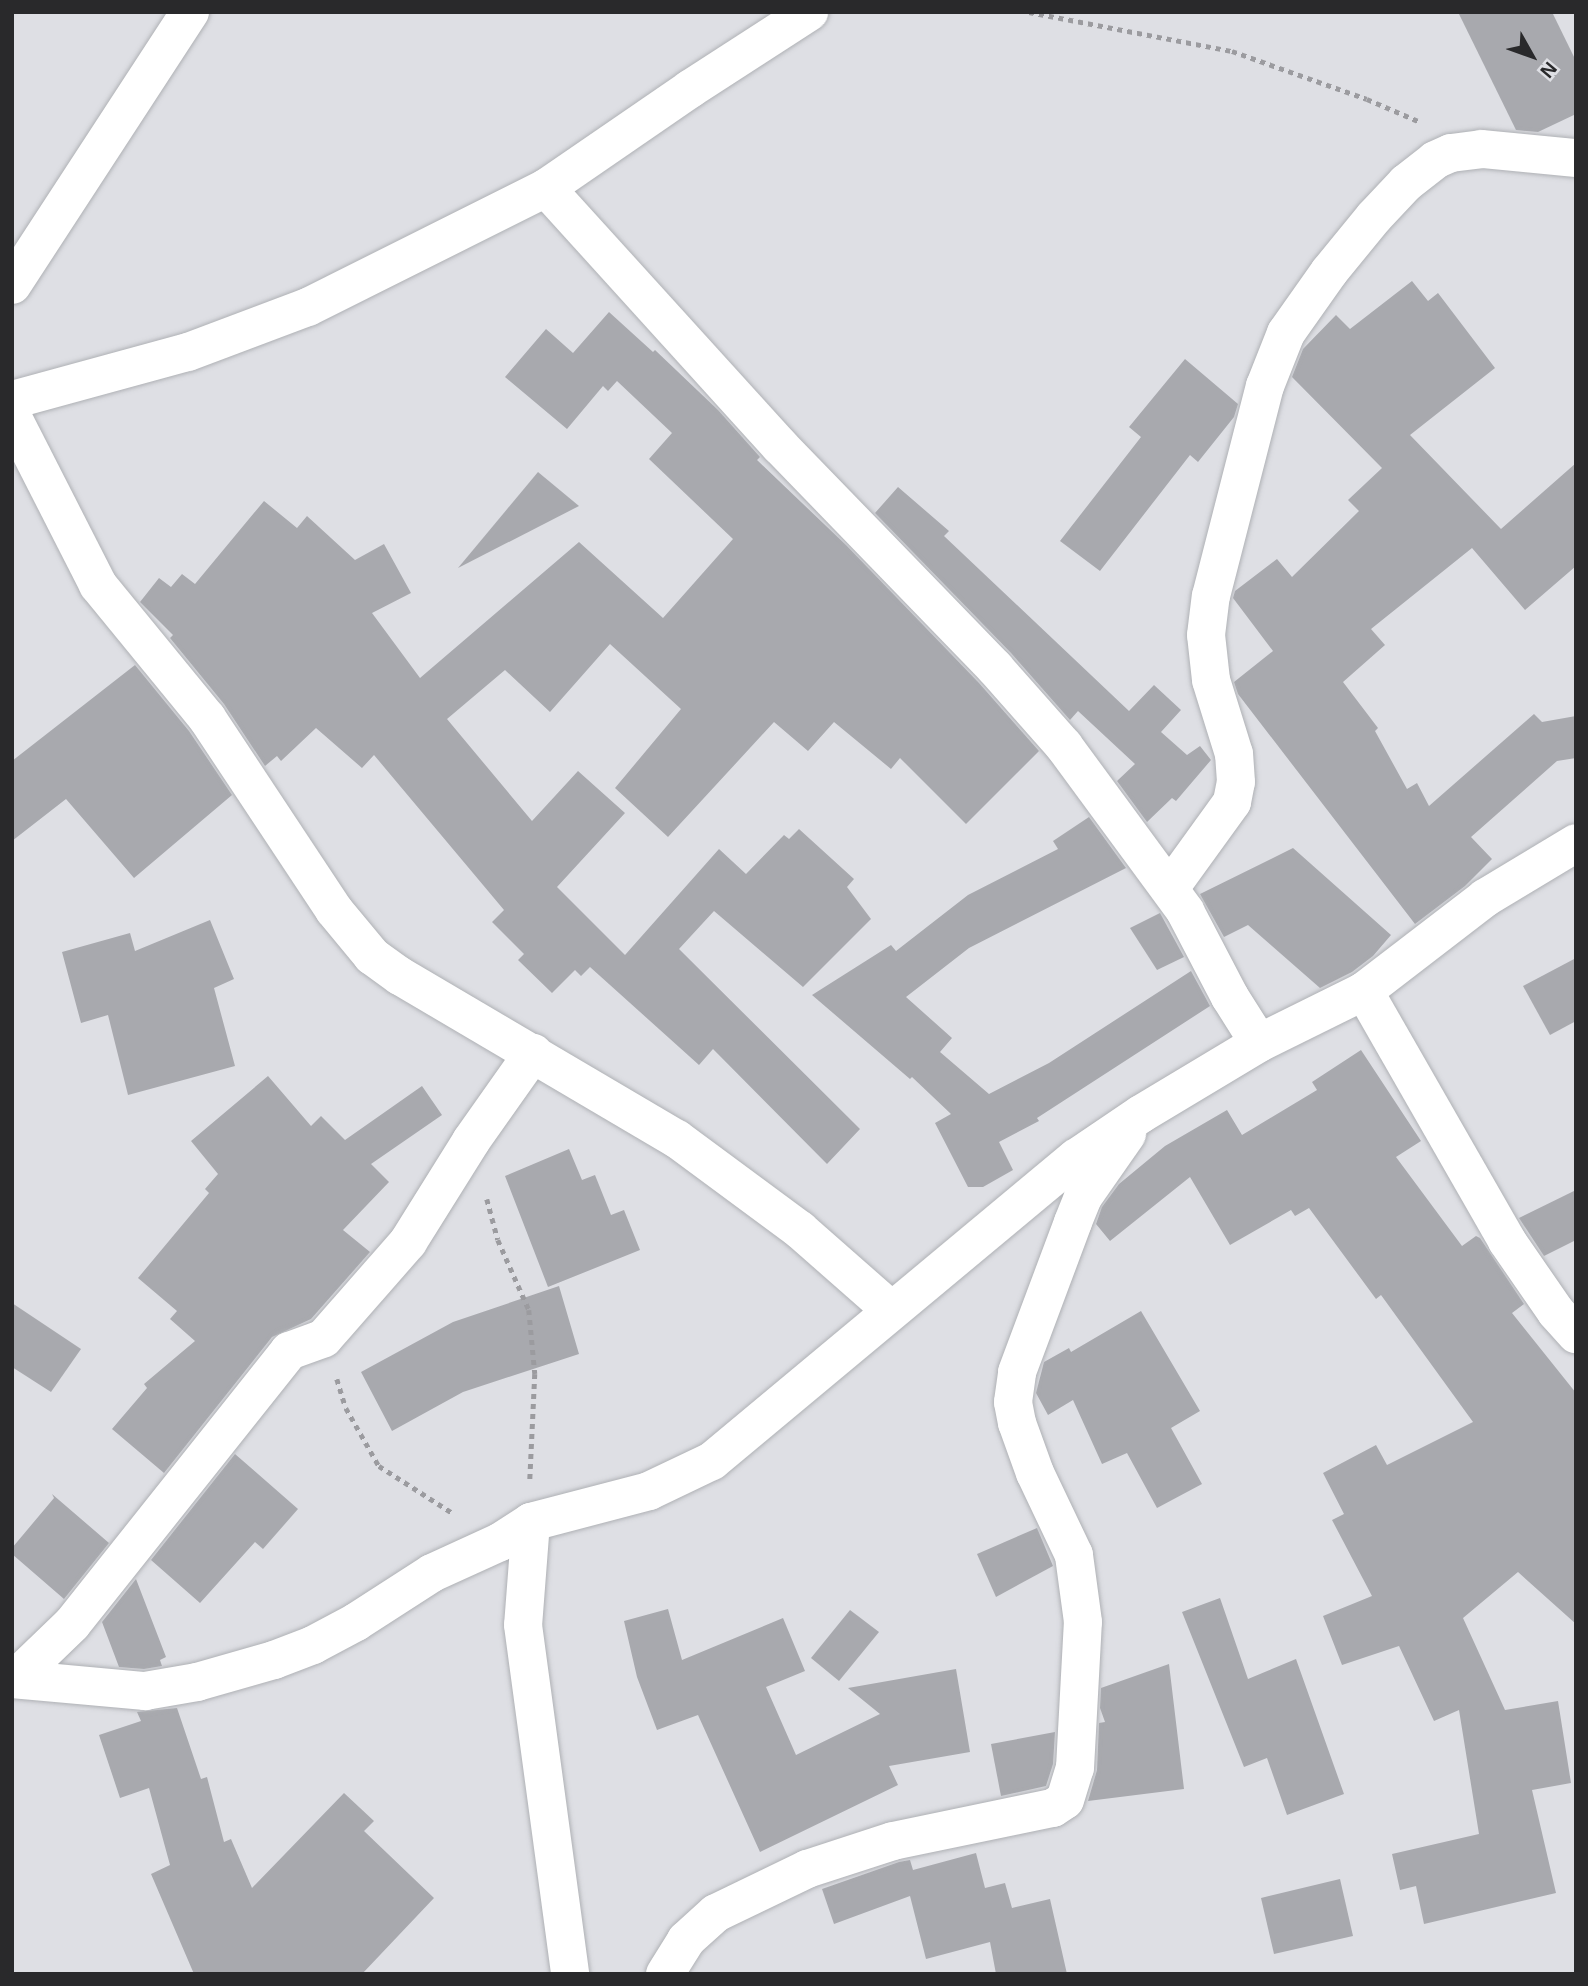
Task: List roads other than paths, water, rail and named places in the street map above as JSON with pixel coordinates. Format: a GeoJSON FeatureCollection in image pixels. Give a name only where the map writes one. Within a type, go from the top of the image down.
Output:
{"type":"FeatureCollection","features":[{"type":"Feature","properties":{"kind":"street"},"geometry":{"type":"LineString","coordinates":[[12,285],[190,12]]}},
{"type":"Feature","properties":{"kind":"street"},"geometry":{"type":"LineString","coordinates":[[12,400],[188,352],[308,307],[546,187],[809,12]]}},
{"type":"Feature","properties":{"kind":"street"},"geometry":{"type":"LineString","coordinates":[[1170,888],[1232,802],[1236,782],[1234,754],[1211,680],[1206,635],[1211,596],[1265,386],[1286,333],[1329,272],[1406,183],[1451,153],[1482,149],[1576,158]]}},
{"type":"Feature","properties":{"kind":"street"},"geometry":{"type":"LineString","coordinates":[[546,187],[780,446],[885,558],[995,668],[1064,746],[1170,888],[1259,1043]]}},
{"type":"Feature","properties":{"kind":"street"},"geometry":{"type":"LineString","coordinates":[[12,416],[98,585],[207,718],[334,911],[372,956],[400,976],[677,1139],[800,1230],[891,1310]]}},
{"type":"Feature","properties":{"kind":"street"},"geometry":{"type":"LineString","coordinates":[[14,1678],[145,1691],[197,1682],[313,1645],[356,1622],[432,1573],[515,1532],[649,1491],[712,1461],[1076,1158],[1141,1114],[1259,1043],[1364,991],[1485,898],[1576,843]]}},
{"type":"Feature","properties":{"kind":"street"},"geometry":{"type":"LineString","coordinates":[[1364,991],[1507,1241],[1556,1312],[1576,1334]]}},
{"type":"Feature","properties":{"kind":"street"},"geometry":{"type":"LineString","coordinates":[[14,1678],[80,1614],[289,1351],[324,1338],[408,1242],[471,1141],[533,1054]]}},
{"type":"Feature","properties":{"kind":"street"},"geometry":{"type":"LineString","coordinates":[[665,1974],[686,1940],[716,1913],[807,1869],[892,1841],[1053,1808],[1065,1800],[1075,1768],[1083,1622],[1074,1555],[1035,1473],[1017,1423],[1013,1402],[1017,1372],[1083,1197],[1141,1114]]}},
{"type":"Feature","properties":{"kind":"street"},"geometry":{"type":"LineString","coordinates":[[515,1532],[523,1625],[570,1974]]}}]}
